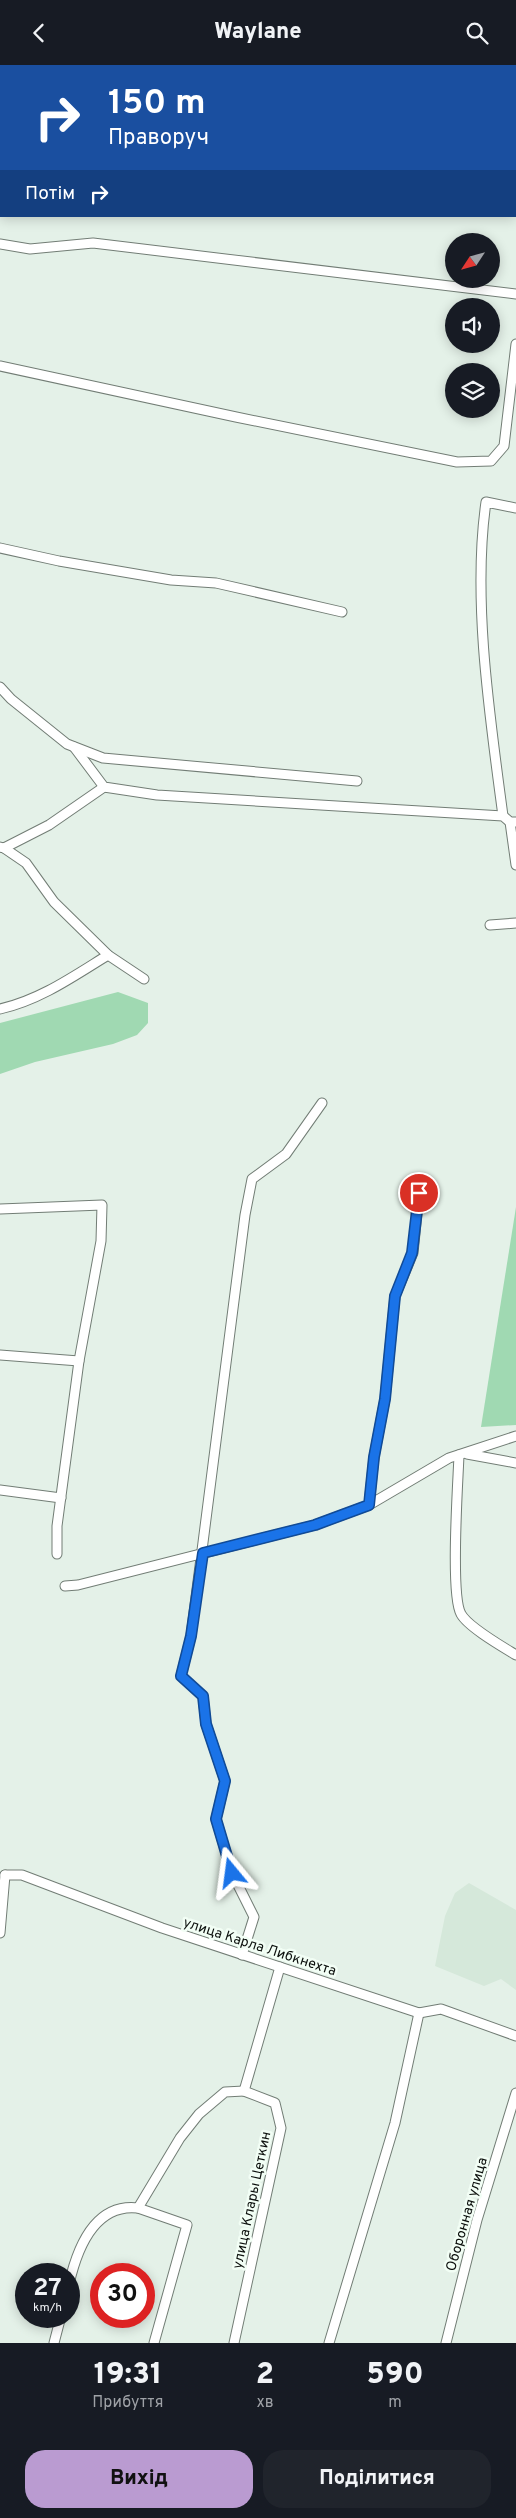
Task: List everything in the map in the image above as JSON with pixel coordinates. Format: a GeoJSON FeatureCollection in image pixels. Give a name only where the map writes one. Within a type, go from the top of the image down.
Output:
{"type":"FeatureCollection","features":[{"type":"Feature","properties":{"kind":"street"},"geometry":{"type":"LineString","coordinates":[[0,244],[30,249],[93,243],[516,294]]}},
{"type":"Feature","properties":{"kind":"street"},"geometry":{"type":"LineString","coordinates":[[0,366],[457,462],[492,461],[504,446],[516,344]]}},
{"type":"Feature","properties":{"kind":"street"},"geometry":{"type":"LineString","coordinates":[[516,508],[486,502],[481,536],[484,630],[492,735],[510,820],[516,865]]}},
{"type":"Feature","properties":{"kind":"street"},"geometry":{"type":"LineString","coordinates":[[0,548],[59,561],[171,580],[216,583],[342,612]]}},
{"type":"Feature","properties":{"kind":"street"},"geometry":{"type":"LineString","coordinates":[[0,687],[11,699],[67,744],[103,758],[357,781]]}},
{"type":"Feature","properties":{"kind":"street"},"geometry":{"type":"LineString","coordinates":[[74,747],[104,787]]}},
{"type":"Feature","properties":{"kind":"street"},"geometry":{"type":"LineString","coordinates":[[2,848],[49,825],[104,787],[158,795],[510,820]]}},
{"type":"Feature","properties":{"kind":"street"},"geometry":{"type":"LineString","coordinates":[[2,848],[26,863],[54,902],[108,955],[144,979]]}},
{"type":"Feature","properties":{"kind":"street"},"geometry":{"type":"LineString","coordinates":[[490,925],[516,923]]}},
{"type":"Feature","properties":{"kind":"street"},"geometry":{"type":"LineString","coordinates":[[0,1009],[20,1005],[54,989],[108,955]]}},
{"type":"Feature","properties":{"kind":"street"},"geometry":{"type":"LineString","coordinates":[[242,1955],[254,1917],[232,1873],[216,1819],[225,1781],[206,1724],[203,1696],[181,1676],[191,1636],[203,1553],[212,1459],[230,1339],[245,1215],[252,1179],[286,1154],[322,1103]]}},
{"type":"Feature","properties":{"kind":"street"},"geometry":{"type":"LineString","coordinates":[[369,1505],[374,1457],[385,1399],[395,1296],[412,1253],[419,1193]]}},
{"type":"Feature","properties":{"kind":"street"},"geometry":{"type":"LineString","coordinates":[[0,1209],[102,1205],[101,1241],[80,1361],[57,1526],[57,1554]]}},
{"type":"Feature","properties":{"kind":"street"},"geometry":{"type":"LineString","coordinates":[[0,1355],[80,1361]]}},
{"type":"Feature","properties":{"kind":"street"},"geometry":{"type":"LineString","coordinates":[[65,1586],[78,1585],[315,1525],[369,1505],[449,1458],[516,1437]]}},
{"type":"Feature","properties":{"kind":"street"},"geometry":{"type":"LineString","coordinates":[[462,1454],[516,1463]]}},
{"type":"Feature","properties":{"kind":"street"},"geometry":{"type":"LineString","coordinates":[[462,1454],[456,1590],[461,1615],[487,1637],[516,1655]]}},
{"type":"Feature","properties":{"kind":"street"},"geometry":{"type":"LineString","coordinates":[[0,1490],[61,1498]]}},
{"type":"Feature","properties":{"kind":"street"},"geometry":{"type":"LineString","coordinates":[[0,1933],[2,1871]]}},
{"type":"Feature","properties":{"kind":"street","name":"улица Карла Либкнехта"},"geometry":{"type":"LineString","coordinates":[[2,1871],[22,1875],[162,1928],[420,2013],[441,2009],[516,2035]]}},
{"type":"Feature","properties":{"kind":"street"},"geometry":{"type":"LineString","coordinates":[[138,2208],[180,2138],[199,2114],[225,2092],[244,2091],[280,1967]]}},
{"type":"Feature","properties":{"kind":"street"},"geometry":{"type":"LineString","coordinates":[[329,2343],[395,2123],[420,2013]]}},
{"type":"Feature","properties":{"kind":"street","name":"улица Клары Цеткин"},"geometry":{"type":"LineString","coordinates":[[234,2343],[282,2128],[275,2103],[244,2091]]}},
{"type":"Feature","properties":{"kind":"street","name":"Оборонная улица"},"geometry":{"type":"LineString","coordinates":[[446,2343],[477,2220],[516,2093]]}},
{"type":"Feature","properties":{"kind":"street"},"geometry":{"type":"LineString","coordinates":[[76,2263],[85,2235],[108,2213],[131,2207],[138,2208],[187,2225],[154,2343]]}},
{"type":"Feature","properties":{"kind":"street"},"geometry":{"type":"LineString","coordinates":[[54,2343],[58,2328]]}},
{"type":"Feature","properties":{"kind":"shaded area"},"geometry":{"type":"Polygon","coordinates":[[[469,1883],[516,1910],[516,1990],[501,1979],[484,1986],[435,1966],[445,1916],[455,1893],[469,1883]]]}},
{"type":"Feature","properties":{"kind":"green space"},"geometry":{"type":"Polygon","coordinates":[[[118,992],[148,1003],[148,1023],[137,1035],[113,1044],[35,1062],[0,1074],[0,1023],[118,992]]]}},
{"type":"Feature","properties":{"kind":"green space"},"geometry":{"type":"Polygon","coordinates":[[[516,1207],[516,1425],[481,1427],[516,1207]]]}},
{"type":"Feature","properties":{"kind":"route"},"geometry":{"type":"LineString","coordinates":[[232,1873],[216,1819],[225,1781],[206,1724],[203,1696],[181,1676],[191,1636],[203,1553],[315,1525],[369,1505],[374,1457],[385,1399],[395,1296],[412,1253],[419,1193]]}}]}
